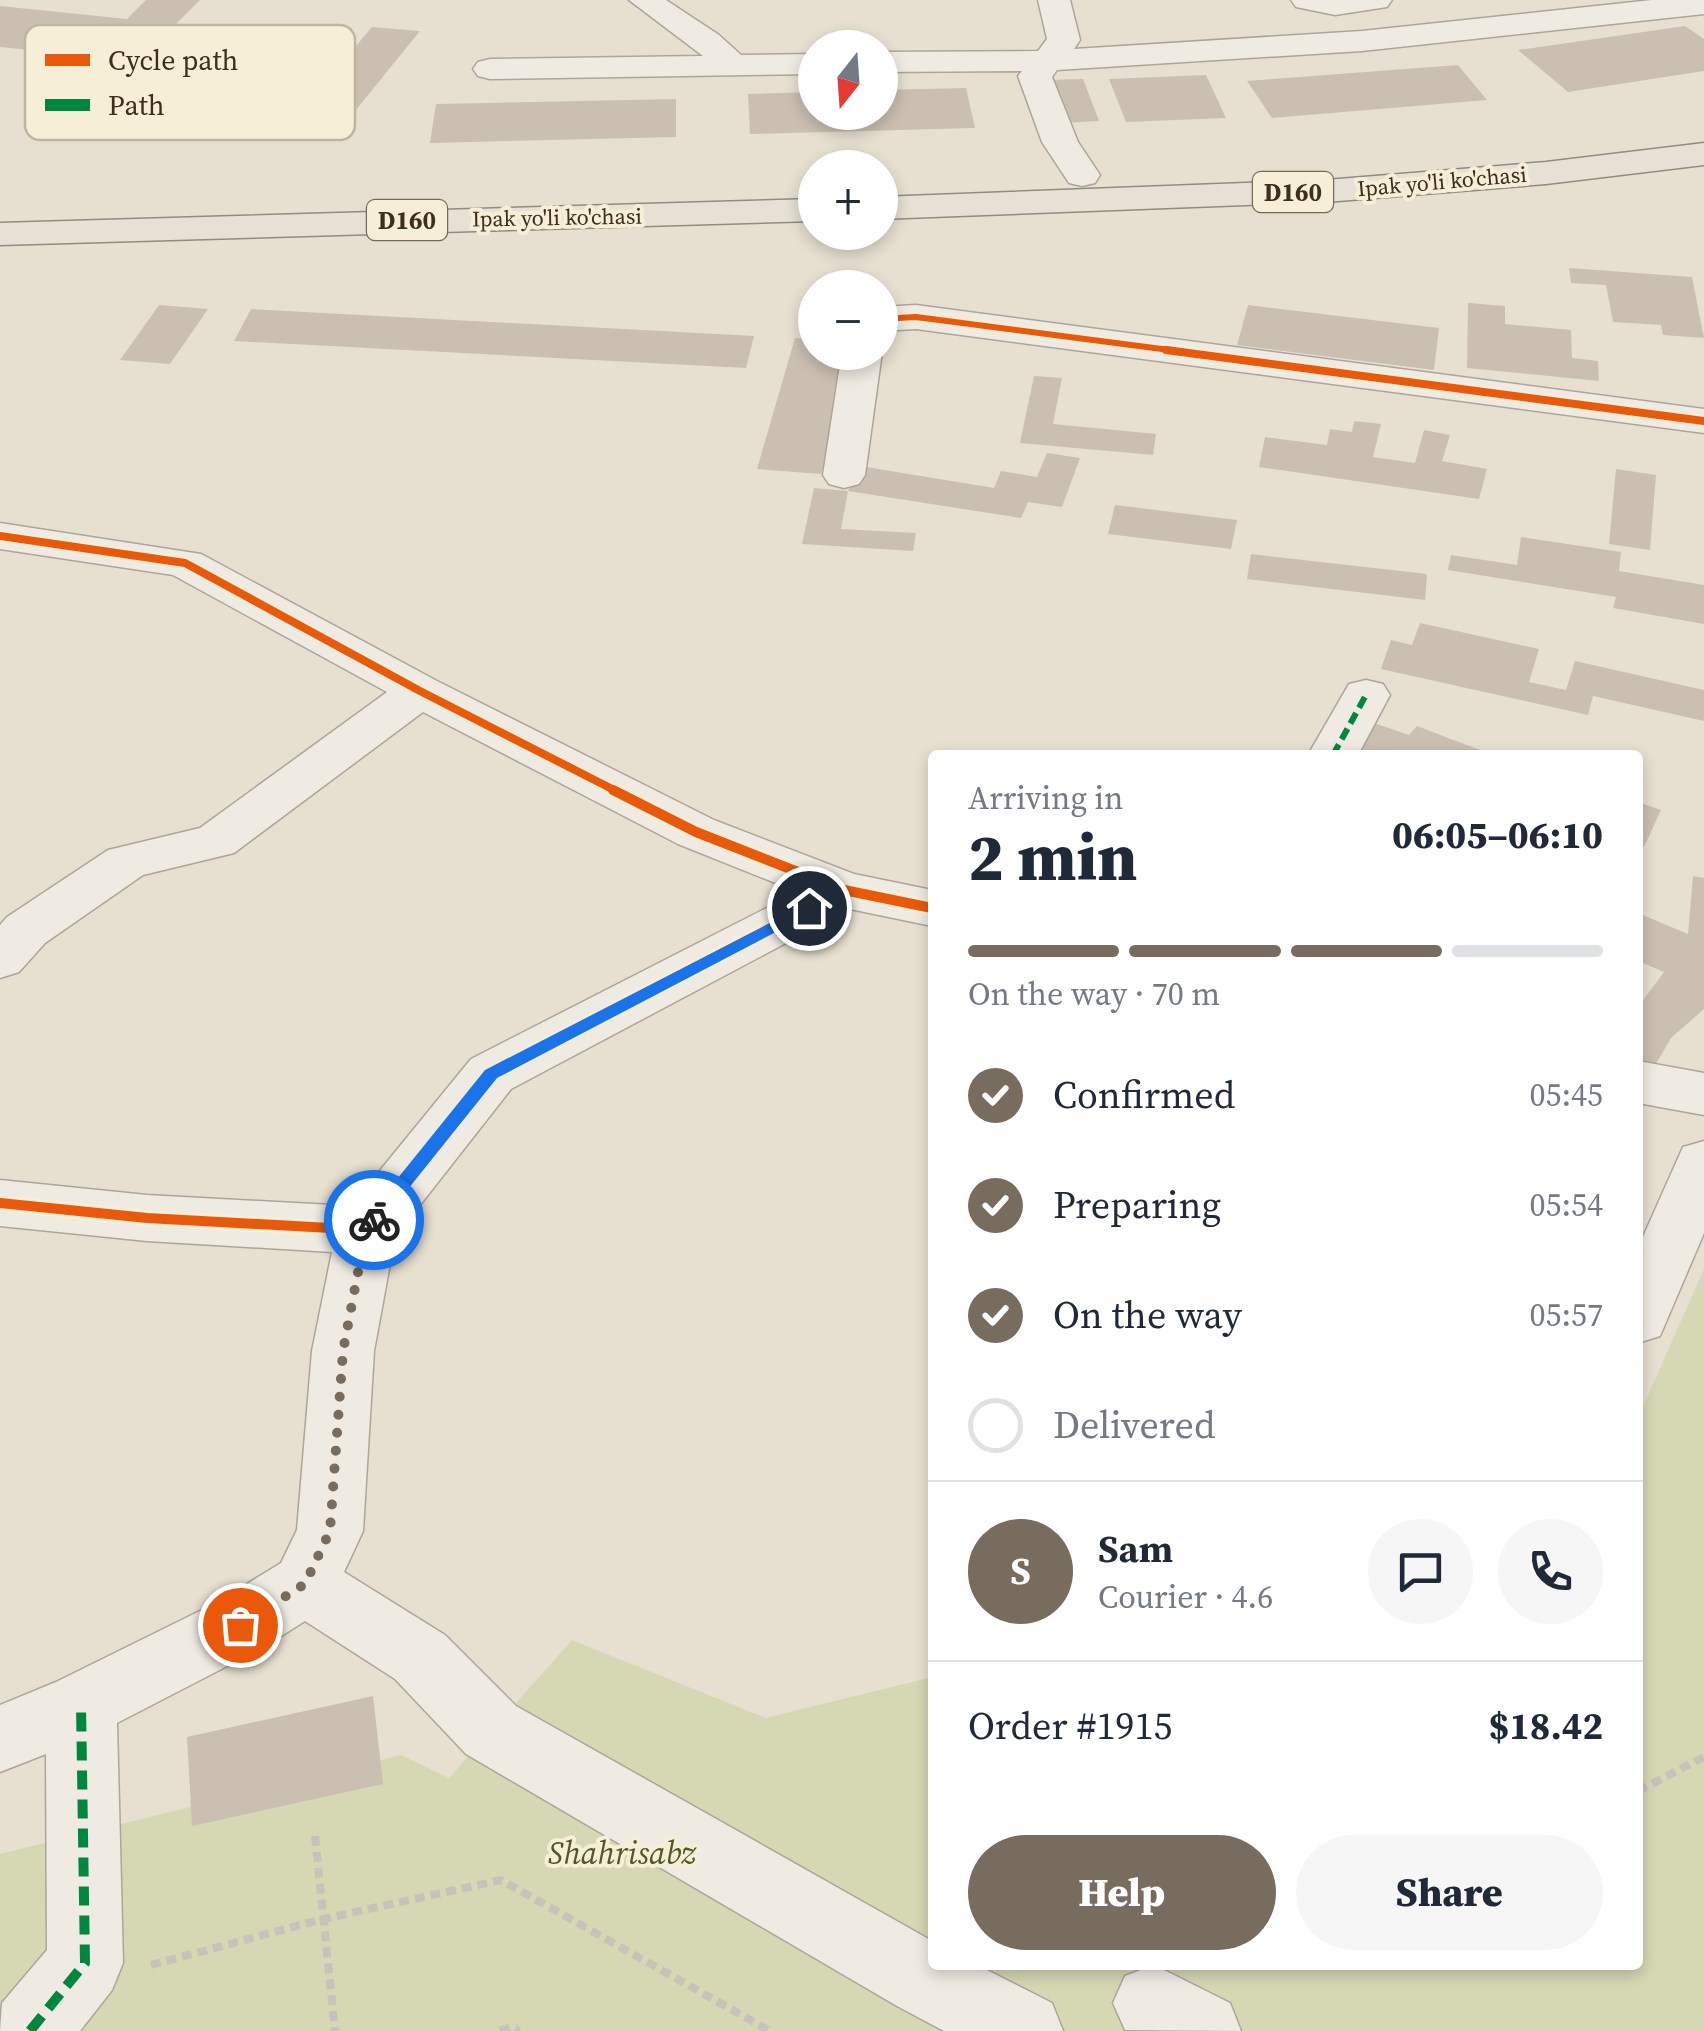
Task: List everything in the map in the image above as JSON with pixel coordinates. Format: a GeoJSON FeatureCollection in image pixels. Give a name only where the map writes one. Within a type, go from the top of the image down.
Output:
{"type":"FeatureCollection","features":[{"type":"Feature","properties":{"kind":"main road","name":"Ipak yo'li ko'chasi"},"geometry":{"type":"LineString","coordinates":[[898,179],[1401,163],[1704,132]]}},
{"type":"Feature","properties":{"kind":"main road","name":"Ipak yo'li ko'chasi"},"geometry":{"type":"LineString","coordinates":[[898,224],[1546,173],[1704,154]]}},
{"type":"Feature","properties":{"kind":"main road","name":"Ipak yo'li ko'chasi"},"geometry":{"type":"LineString","coordinates":[[0,202],[798,180]]}},
{"type":"Feature","properties":{"kind":"main road","name":"Ipak yo'li ko'chasi"},"geometry":{"type":"LineString","coordinates":[[0,234],[108,228],[798,227]]}},
{"type":"Feature","properties":{"kind":"street"},"geometry":{"type":"LineString","coordinates":[[646,0],[707,42],[733,66]]}},
{"type":"Feature","properties":{"kind":"street"},"geometry":{"type":"LineString","coordinates":[[1054,0],[1064,40],[1035,76],[1060,142],[1082,175]]}},
{"type":"Feature","properties":{"kind":"street"},"geometry":{"type":"LineString","coordinates":[[1308,0],[1334,5],[1376,0]]}},
{"type":"Feature","properties":{"kind":"street"},"geometry":{"type":"LineString","coordinates":[[898,62],[1046,61],[1362,40],[1704,4]]}},
{"type":"Feature","properties":{"kind":"street"},"geometry":{"type":"LineString","coordinates":[[490,69],[798,64]]}},
{"type":"Feature","properties":{"kind":"street"},"geometry":{"type":"LineString","coordinates":[[898,318],[916,317],[1704,421]]}},
{"type":"Feature","properties":{"kind":"street"},"geometry":{"type":"LineString","coordinates":[[844,475],[859,370]]}},
{"type":"Feature","properties":{"kind":"street"},"geometry":{"type":"LineString","coordinates":[[0,536],[185,564],[420,692],[696,832],[844,890],[928,907]]}},
{"type":"Feature","properties":{"kind":"street"},"geometry":{"type":"LineString","coordinates":[[0,959],[26,930],[126,862],[216,842],[420,692]]}},
{"type":"Feature","properties":{"kind":"street"},"geometry":{"type":"LineString","coordinates":[[1335,750],[1366,696]]}},
{"type":"Feature","properties":{"kind":"street"},"geometry":{"type":"LineString","coordinates":[[0,1739],[81,1705],[240,1625],[305,1584],[330,1531],[343,1351],[366,1230],[491,1074],[844,890]]}},
{"type":"Feature","properties":{"kind":"street"},"geometry":{"type":"LineString","coordinates":[[1643,1083],[1704,1094]]}},
{"type":"Feature","properties":{"kind":"street"},"geometry":{"type":"LineString","coordinates":[[1643,1306],[1704,1163]]}},
{"type":"Feature","properties":{"kind":"street"},"geometry":{"type":"LineString","coordinates":[[0,1204],[147,1218],[366,1230]]}},
{"type":"Feature","properties":{"kind":"street"},"geometry":{"type":"LineString","coordinates":[[305,1584],[420,1657],[492,1730],[924,1979],[1024,2031]]}},
{"type":"Feature","properties":{"kind":"street"},"geometry":{"type":"LineString","coordinates":[[30,2031],[86,1963],[81,1705]]}},
{"type":"Feature","properties":{"kind":"path"},"geometry":{"type":"LineString","coordinates":[[1643,1789],[1704,1757]]}},
{"type":"Feature","properties":{"kind":"path"},"geometry":{"type":"LineString","coordinates":[[315,1836],[335,2031]]}},
{"type":"Feature","properties":{"kind":"path"},"geometry":{"type":"LineString","coordinates":[[86,1963],[128,1971],[323,1920],[500,1880],[770,2031]]}},
{"type":"Feature","properties":{"kind":"path"},"geometry":{"type":"LineString","coordinates":[[500,2031],[512,2027],[519,2031]]}},
{"type":"Feature","properties":{"kind":"green space","name":"Shahrisabz"},"geometry":{"type":"Polygon","coordinates":[[[1704,1269],[1704,2031],[0,2031],[0,1854],[401,1755],[449,1778],[572,1640],[766,1718],[928,1678],[928,1970],[1643,1970],[1643,1407],[1704,1269]]]}},
{"type":"Feature","properties":{"kind":"building"},"geometry":{"type":"Polygon","coordinates":[[[146,0],[200,0],[176,24],[186,25],[25,25],[25,49],[0,47],[0,6],[127,19],[146,0]]]}},
{"type":"Feature","properties":{"kind":"building"},"geometry":{"type":"Polygon","coordinates":[[[1685,26],[1704,39],[1704,71],[1568,92],[1518,50],[1685,26]]]}},
{"type":"Feature","properties":{"kind":"building"},"geometry":{"type":"Polygon","coordinates":[[[372,27],[420,31],[355,111],[355,47],[372,27]]]}},
{"type":"Feature","properties":{"kind":"building"},"geometry":{"type":"Polygon","coordinates":[[[1458,65],[1487,100],[1272,118],[1247,81],[1458,65]]]}},
{"type":"Feature","properties":{"kind":"building"},"geometry":{"type":"Polygon","coordinates":[[[1206,75],[1226,118],[1126,122],[1109,79],[1206,75]]]}},
{"type":"Feature","properties":{"kind":"building"},"geometry":{"type":"Polygon","coordinates":[[[1083,79],[1099,121],[1062,123],[1047,80],[1083,79]]]}},
{"type":"Feature","properties":{"kind":"building"},"geometry":{"type":"Polygon","coordinates":[[[966,88],[975,128],[750,134],[748,94],[798,93],[798,130],[898,130],[898,90],[966,88]]]}},
{"type":"Feature","properties":{"kind":"building"},"geometry":{"type":"Polygon","coordinates":[[[676,99],[676,137],[430,143],[436,104],[676,99]]]}},
{"type":"Feature","properties":{"kind":"building"},"geometry":{"type":"Polygon","coordinates":[[[1569,268],[1692,277],[1704,338],[1663,335],[1661,325],[1613,322],[1606,285],[1571,283],[1569,268]]]}},
{"type":"Feature","properties":{"kind":"building"},"geometry":{"type":"Polygon","coordinates":[[[1468,303],[1505,306],[1505,324],[1571,330],[1572,358],[1598,361],[1599,381],[1467,368],[1468,303]]]}},
{"type":"Feature","properties":{"kind":"building"},"geometry":{"type":"Polygon","coordinates":[[[159,305],[208,309],[170,364],[120,360],[159,305]]]}},
{"type":"Feature","properties":{"kind":"building"},"geometry":{"type":"Polygon","coordinates":[[[1248,305],[1439,328],[1434,370],[1237,345],[1248,305]]]}},
{"type":"Feature","properties":{"kind":"building"},"geometry":{"type":"Polygon","coordinates":[[[251,309],[754,336],[746,368],[234,341],[251,309]]]}},
{"type":"Feature","properties":{"kind":"building"},"geometry":{"type":"Polygon","coordinates":[[[798,338],[798,370],[848,370],[821,474],[757,469],[798,338]]]}},
{"type":"Feature","properties":{"kind":"building"},"geometry":{"type":"Polygon","coordinates":[[[1034,376],[1062,378],[1053,424],[1156,434],[1153,455],[1020,443],[1034,376]]]}},
{"type":"Feature","properties":{"kind":"building"},"geometry":{"type":"Polygon","coordinates":[[[1354,421],[1381,424],[1373,457],[1415,463],[1424,430],[1450,435],[1442,461],[1487,469],[1479,499],[1259,467],[1265,437],[1327,445],[1330,429],[1352,432],[1354,421]]]}},
{"type":"Feature","properties":{"kind":"building"},"geometry":{"type":"Polygon","coordinates":[[[1047,453],[1080,458],[1062,507],[1028,502],[1021,518],[848,491],[860,466],[994,488],[1001,471],[1037,477],[1047,453]]]}},
{"type":"Feature","properties":{"kind":"building"},"geometry":{"type":"Polygon","coordinates":[[[1616,469],[1656,475],[1650,550],[1609,544],[1616,469]]]}},
{"type":"Feature","properties":{"kind":"building"},"geometry":{"type":"Polygon","coordinates":[[[814,488],[848,491],[841,529],[916,533],[913,551],[802,544],[814,488]]]}},
{"type":"Feature","properties":{"kind":"building"},"geometry":{"type":"Polygon","coordinates":[[[1115,505],[1237,520],[1231,549],[1108,534],[1115,505]]]}},
{"type":"Feature","properties":{"kind":"building"},"geometry":{"type":"Polygon","coordinates":[[[1521,537],[1621,552],[1619,571],[1704,585],[1704,624],[1613,608],[1616,597],[1448,570],[1451,555],[1517,565],[1521,537]]]}},
{"type":"Feature","properties":{"kind":"building"},"geometry":{"type":"Polygon","coordinates":[[[1251,554],[1427,574],[1425,600],[1247,579],[1251,554]]]}},
{"type":"Feature","properties":{"kind":"building"},"geometry":{"type":"Polygon","coordinates":[[[1420,623],[1539,649],[1529,682],[1566,690],[1575,661],[1704,690],[1704,721],[1593,696],[1588,715],[1381,669],[1391,640],[1412,645],[1420,623]]]}},
{"type":"Feature","properties":{"kind":"building"},"geometry":{"type":"Polygon","coordinates":[[[1371,722],[1409,735],[1417,726],[1480,750],[1351,750],[1371,722]]]}},
{"type":"Feature","properties":{"kind":"building"},"geometry":{"type":"Polygon","coordinates":[[[1643,804],[1661,810],[1643,847],[1643,804]]]}},
{"type":"Feature","properties":{"kind":"building"},"geometry":{"type":"Polygon","coordinates":[[[1693,876],[1704,878],[1704,1009],[1671,1038],[1653,1069],[1643,1066],[1643,1000],[1664,972],[1643,963],[1643,915],[1688,934],[1693,876]]]}},
{"type":"Feature","properties":{"kind":"building"},"geometry":{"type":"Polygon","coordinates":[[[373,1696],[383,1784],[192,1826],[187,1737],[373,1696]]]}},
{"type":"Feature","properties":{"kind":"marked path"},"geometry":{"type":"LineString","coordinates":[[1336,750],[1366,695]]}},
{"type":"Feature","properties":{"kind":"marked path"},"geometry":{"type":"LineString","coordinates":[[30,2031],[85,1963],[81,1705]]}},
{"type":"Feature","properties":{"kind":"cycle path"},"geometry":{"type":"LineString","coordinates":[[898,318],[916,317],[1704,421]]}},
{"type":"Feature","properties":{"kind":"cycle path"},"geometry":{"type":"LineString","coordinates":[[0,536],[185,563],[420,691],[696,832],[844,890],[928,907]]}},
{"type":"Feature","properties":{"kind":"cycle path"},"geometry":{"type":"LineString","coordinates":[[0,1203],[147,1218],[366,1230],[491,1074],[844,890]]}},
{"type":"Feature","properties":{"kind":"way so far"},"geometry":{"type":"LineString","coordinates":[[240,1625],[305,1584],[330,1531],[343,1351],[366,1230],[374,1220]]}},
{"type":"Feature","properties":{"kind":"route"},"geometry":{"type":"LineString","coordinates":[[374,1220],[491,1074],[809,908]]}}]}
